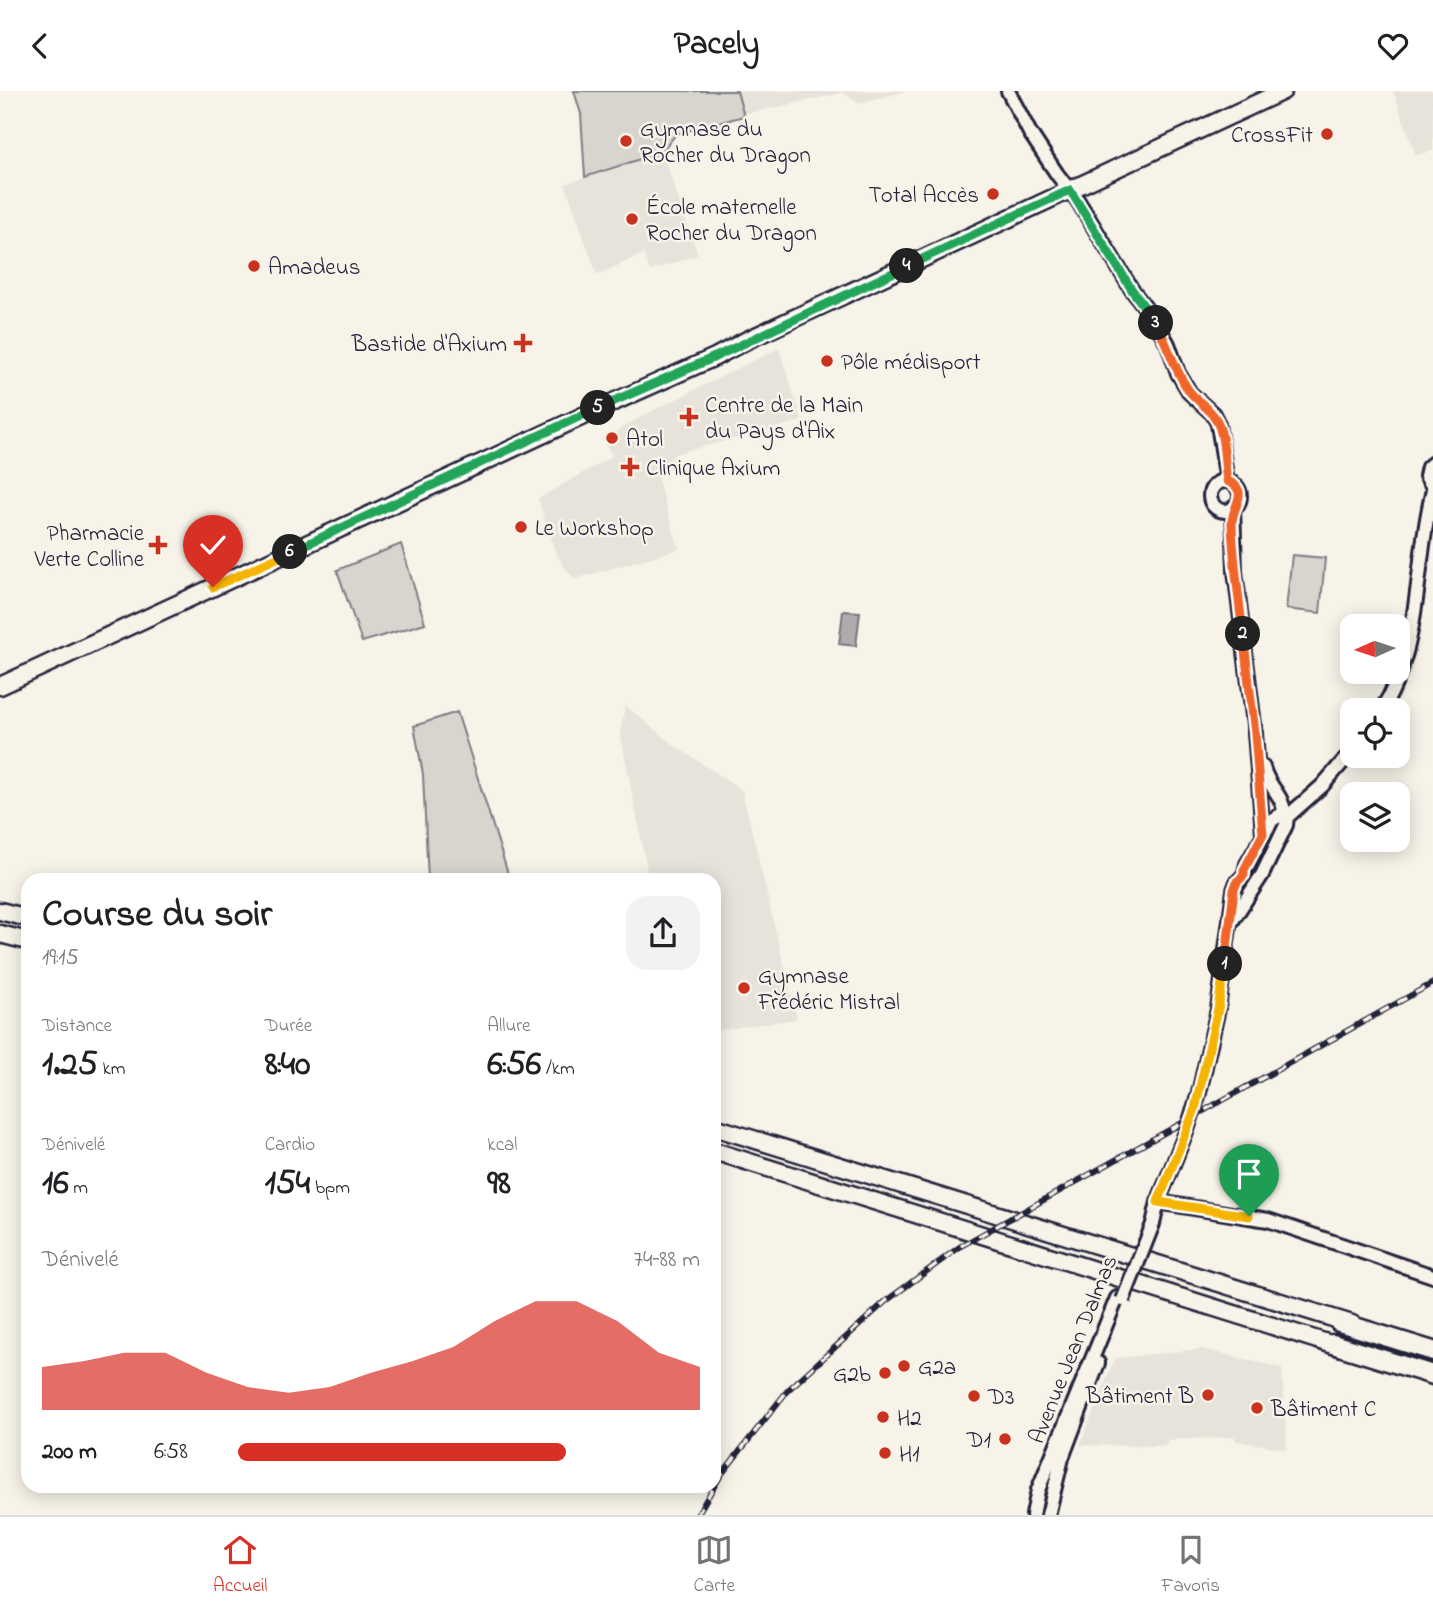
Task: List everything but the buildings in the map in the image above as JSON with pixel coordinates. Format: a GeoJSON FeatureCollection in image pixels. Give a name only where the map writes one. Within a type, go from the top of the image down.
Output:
{"type":"FeatureCollection","features":[{"type":"Feature","properties":{"kind":"highway"},"geometry":{"type":"LineString","coordinates":[[1339,1322],[1433,1351]]}},
{"type":"Feature","properties":{"kind":"highway"},"geometry":{"type":"LineString","coordinates":[[1334,1344],[1433,1375]]}},
{"type":"Feature","properties":{"kind":"main road"},"geometry":{"type":"LineString","coordinates":[[0,687],[1283,91]]}},
{"type":"Feature","properties":{"kind":"main road"},"geometry":{"type":"LineString","coordinates":[[0,911],[21,916]]}},
{"type":"Feature","properties":{"kind":"main road"},"geometry":{"type":"LineString","coordinates":[[0,934],[21,939]]}},
{"type":"Feature","properties":{"kind":"main road"},"geometry":{"type":"LineString","coordinates":[[721,1130],[1339,1322],[1433,1342]]}},
{"type":"Feature","properties":{"kind":"main road"},"geometry":{"type":"LineString","coordinates":[[721,1153],[1334,1344],[1433,1384]]}},
{"type":"Feature","properties":{"kind":"street"},"geometry":{"type":"LineString","coordinates":[[1009,91],[1030,133],[1155,321],[1190,393],[1213,414],[1218,423],[1223,481]]}},
{"type":"Feature","properties":{"kind":"street"},"geometry":{"type":"LineString","coordinates":[[1387,698],[1396,680],[1411,630],[1433,488],[1426,476],[1428,467],[1433,463]]}},
{"type":"Feature","properties":{"kind":"street"},"geometry":{"type":"LineString","coordinates":[[1223,481],[1234,484],[1239,497],[1228,509],[1217,509],[1211,502],[1210,492],[1214,485],[1223,481]]}},
{"type":"Feature","properties":{"kind":"street"},"geometry":{"type":"LineString","coordinates":[[1228,509],[1255,733],[1263,834]]}},
{"type":"Feature","properties":{"kind":"street"},"geometry":{"type":"LineString","coordinates":[[1255,733],[1268,784],[1282,800],[1285,815]]}},
{"type":"Feature","properties":{"kind":"street","name":"Avenue Jean Dalmas"},"geometry":{"type":"LineString","coordinates":[[1048,1515],[1062,1458],[1199,1093],[1218,1009],[1228,927],[1237,882],[1244,875],[1244,870],[1272,820],[1306,802],[1340,764]]}},
{"type":"Feature","properties":{"kind":"street","name":"Avenue Jean Dalmas"},"geometry":{"type":"LineString","coordinates":[[1228,927],[1286,825],[1285,815]]}},
{"type":"Feature","properties":{"kind":"street"},"geometry":{"type":"LineString","coordinates":[[1244,875],[1248,880],[1257,880]]}},
{"type":"Feature","properties":{"kind":"street"},"geometry":{"type":"LineString","coordinates":[[1158,1202],[1268,1220],[1433,1276]]}},
{"type":"Feature","properties":{"kind":"street","name":"Avenue Jean Dalmas"},"geometry":{"type":"LineString","coordinates":[[1033,1515],[1038,1490],[1120,1299]]}},
{"type":"Feature","properties":{"kind":"shaded area","name":"Gymnase du Rocher du Dragon"},"geometry":{"type":"Polygon","coordinates":[[[574,91],[737,91],[744,116],[676,134],[662,152],[585,177],[581,114],[574,91]]]}},
{"type":"Feature","properties":{"kind":"shaded area"},"geometry":{"type":"Polygon","coordinates":[[[737,91],[907,91],[859,104],[843,93],[744,114],[737,91]]]}},
{"type":"Feature","properties":{"kind":"shaded area"},"geometry":{"type":"Polygon","coordinates":[[[1393,91],[1433,91],[1433,151],[1416,155],[1393,91]]]}},
{"type":"Feature","properties":{"kind":"shaded area","name":"École maternelle Rocher du Dragon"},"geometry":{"type":"Polygon","coordinates":[[[662,152],[698,255],[650,271],[643,254],[597,275],[565,184],[662,152]]]}},
{"type":"Feature","properties":{"kind":"shaded area","name":"Clinique Axium"},"geometry":{"type":"Polygon","coordinates":[[[779,348],[802,421],[675,454],[658,480],[679,549],[575,579],[564,567],[554,548],[538,499],[612,456],[603,439],[648,413],[779,348]]]}},
{"type":"Feature","properties":{"kind":"shaded area"},"geometry":{"type":"Polygon","coordinates":[[[401,544],[425,623],[362,642],[337,570],[401,544]]]}},
{"type":"Feature","properties":{"kind":"shaded area"},"geometry":{"type":"Polygon","coordinates":[[[1292,555],[1325,558],[1320,613],[1286,609],[1292,555]]]}},
{"type":"Feature","properties":{"kind":"shaded area"},"geometry":{"type":"Polygon","coordinates":[[[843,611],[860,612],[856,646],[839,644],[843,611]]]}},
{"type":"Feature","properties":{"kind":"shaded area"},"geometry":{"type":"Polygon","coordinates":[[[625,705],[671,743],[742,790],[797,1019],[721,1030],[721,873],[648,873],[620,732],[625,705]]]}},
{"type":"Feature","properties":{"kind":"shaded area"},"geometry":{"type":"Polygon","coordinates":[[[457,712],[508,873],[428,873],[423,774],[414,726],[457,712]]]}},
{"type":"Feature","properties":{"kind":"shaded area"},"geometry":{"type":"Polygon","coordinates":[[[1202,1349],[1282,1368],[1287,1449],[1236,1441],[1235,1437],[1168,1440],[1165,1446],[1080,1445],[1115,1358],[1202,1349]]]}},
{"type":"Feature","properties":{"kind":"railway"},"geometry":{"type":"LineString","coordinates":[[721,1475],[788,1390],[886,1301],[961,1246],[1433,983]]}},
{"type":"Feature","properties":{"kind":"railway"},"geometry":{"type":"LineString","coordinates":[[697,1515],[710,1493]]}},
{"type":"Feature","properties":{"kind":"place","name":"CrossFit"},"geometry":{"type":"Point","coordinates":[1327,134]}},
{"type":"Feature","properties":{"kind":"place","name":"Gymnase du Rocher du Dragon"},"geometry":{"type":"Point","coordinates":[626,141]}},
{"type":"Feature","properties":{"kind":"place","name":"Total Accès"},"geometry":{"type":"Point","coordinates":[993,194]}},
{"type":"Feature","properties":{"kind":"place","name":"École maternelle Rocher du Dragon"},"geometry":{"type":"Point","coordinates":[632,219]}},
{"type":"Feature","properties":{"kind":"place","name":"Amadeus"},"geometry":{"type":"Point","coordinates":[254,266]}},
{"type":"Feature","properties":{"kind":"place","name":"Bastide d'Axium"},"geometry":{"type":"Point","coordinates":[523,343]}},
{"type":"Feature","properties":{"kind":"place","name":"Pôle médisport"},"geometry":{"type":"Point","coordinates":[827,361]}},
{"type":"Feature","properties":{"kind":"place","name":"Centre de la Main du Pays d'Aix"},"geometry":{"type":"Point","coordinates":[689,417]}},
{"type":"Feature","properties":{"kind":"place","name":"Atol"},"geometry":{"type":"Point","coordinates":[612,438]}},
{"type":"Feature","properties":{"kind":"place","name":"Clinique Axium"},"geometry":{"type":"Point","coordinates":[630,467]}},
{"type":"Feature","properties":{"kind":"place","name":"Le Workshop"},"geometry":{"type":"Point","coordinates":[521,527]}},
{"type":"Feature","properties":{"kind":"place","name":"Pharmacie Verte Colline"},"geometry":{"type":"Point","coordinates":[158,545]}},
{"type":"Feature","properties":{"kind":"place","name":"Gymnase Frédéric Mistral"},"geometry":{"type":"Point","coordinates":[744,988]}},
{"type":"Feature","properties":{"kind":"place","name":"G2a"},"geometry":{"type":"Point","coordinates":[904,1366]}},
{"type":"Feature","properties":{"kind":"place","name":"G2b"},"geometry":{"type":"Point","coordinates":[885,1373]}},
{"type":"Feature","properties":{"kind":"place","name":"Bâtiment B"},"geometry":{"type":"Point","coordinates":[1208,1395]}},
{"type":"Feature","properties":{"kind":"place","name":"D3"},"geometry":{"type":"Point","coordinates":[974,1396]}},
{"type":"Feature","properties":{"kind":"place","name":"Bâtiment C"},"geometry":{"type":"Point","coordinates":[1257,1408]}},
{"type":"Feature","properties":{"kind":"place","name":"H2"},"geometry":{"type":"Point","coordinates":[883,1417]}},
{"type":"Feature","properties":{"kind":"place","name":"D1"},"geometry":{"type":"Point","coordinates":[1005,1439]}},
{"type":"Feature","properties":{"kind":"place","name":"H1"},"geometry":{"type":"Point","coordinates":[885,1453]}},
{"type":"Feature","properties":{"kind":"route"},"geometry":{"type":"LineString","coordinates":[[213,587],[596,409],[715,357],[1070,190],[1132,290],[1155,321],[1190,393],[1213,414],[1221,437],[1227,481],[1234,484],[1238,490],[1239,497],[1233,508],[1232,521],[1235,571],[1255,733],[1263,834],[1234,890],[1218,1009],[1199,1093],[1158,1202],[1249,1216]]}}]}
